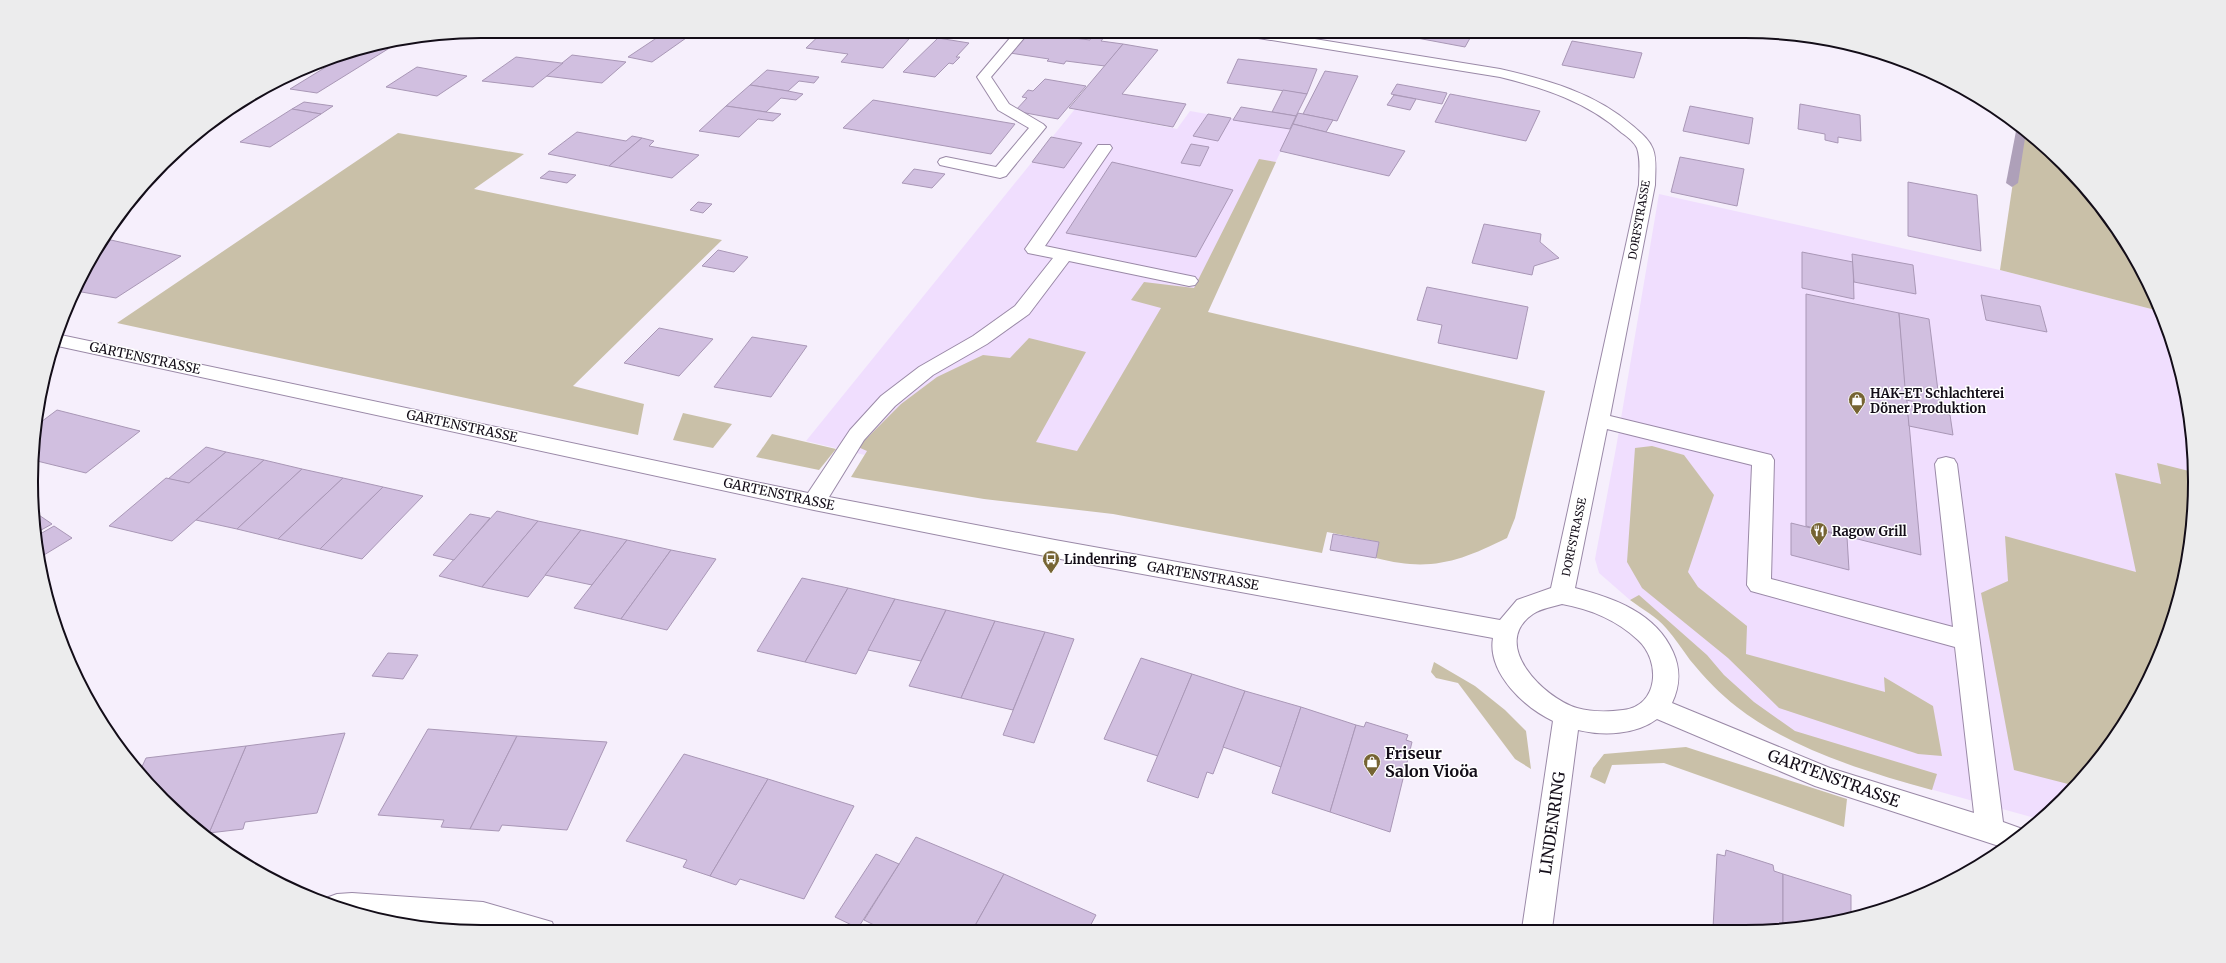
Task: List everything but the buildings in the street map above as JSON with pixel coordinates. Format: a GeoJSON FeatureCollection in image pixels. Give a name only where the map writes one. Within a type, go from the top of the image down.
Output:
{"type":"FeatureCollection","features":[{"type":"Feature","properties":{"kind":"street"},"geometry":{"type":"LineString","coordinates":[[946,162],[1000,173],[1038,127],[1003,107],[984,77],[1016,38]]}},
{"type":"Feature","properties":{"kind":"street","name":"DORFSTRASSE"},"geometry":{"type":"LineString","coordinates":[[1283,38],[1500,73],[1534,81],[1566,92],[1615,116],[1643,144],[1647,159],[1646,185],[1562,595]]}},
{"type":"Feature","properties":{"kind":"street"},"geometry":{"type":"LineString","coordinates":[[1104,148],[1034,249],[1189,280]]}},
{"type":"Feature","properties":{"kind":"street"},"geometry":{"type":"LineString","coordinates":[[814,502],[857,435],[888,401],[926,371],[980,340],[1022,310],[1065,255]]}},
{"type":"Feature","properties":{"kind":"street","name":"GARTENSTRASSE"},"geometry":{"type":"LineString","coordinates":[[61,341],[814,502],[1078,554],[1507,631]]}},
{"type":"Feature","properties":{"kind":"street"},"geometry":{"type":"LineString","coordinates":[[1599,420],[1763,460],[1759,585],[1968,640]]}},
{"type":"Feature","properties":{"kind":"street"},"geometry":{"type":"LineString","coordinates":[[1946,464],[1990,830]]}},
{"type":"Feature","properties":{"kind":"street"},"geometry":{"type":"LineString","coordinates":[[1562,595],[1610,607],[1647,632],[1664,658],[1665,665],[1667,685],[1655,707],[1645,714],[1626,721],[1591,722],[1567,716],[1536,698],[1512,672],[1508,664],[1505,650],[1507,627],[1523,608],[1562,595]]}},
{"type":"Feature","properties":{"kind":"street","name":"GARTENSTRASSE"},"geometry":{"type":"LineString","coordinates":[[1655,707],[1825,778],[2009,836]]}},
{"type":"Feature","properties":{"kind":"street","name":"LINDENRING"},"geometry":{"type":"LineString","coordinates":[[1538,925],[1567,716]]}},
{"type":"Feature","properties":{"kind":"street"},"geometry":{"type":"LineString","coordinates":[[359,907],[483,916],[516,925]]}},
{"type":"Feature","properties":{"kind":"shaded area"},"geometry":{"type":"Polygon","coordinates":[[[1075,109],[1177,129],[1190,111],[1291,129],[1113,514],[806,441],[1075,109]]]}},
{"type":"Feature","properties":{"kind":"shaded area"},"geometry":{"type":"Polygon","coordinates":[[[398,133],[524,154],[474,189],[722,240],[573,386],[644,404],[638,435],[117,323],[398,133]]]}},
{"type":"Feature","properties":{"kind":"shaded area"},"geometry":{"type":"Polygon","coordinates":[[[2020,135],[2058,168],[2078,189],[2096,212],[2129,260],[2153,309],[2000,270],[2020,135]]]}},
{"type":"Feature","properties":{"kind":"shaded area"},"geometry":{"type":"Polygon","coordinates":[[[1259,159],[1276,162],[1208,312],[1545,391],[1515,518],[1507,538],[1458,559],[1428,564],[1412,564],[1376,558],[1379,542],[1327,532],[1322,553],[1113,514],[984,499],[851,477],[867,451],[858,447],[901,404],[937,377],[983,355],[1010,358],[1029,338],[1086,352],[1036,442],[1077,451],[1161,308],[1131,300],[1144,282],[1194,288],[1259,159]]]}},
{"type":"Feature","properties":{"kind":"shaded area"},"geometry":{"type":"Polygon","coordinates":[[[1659,194],[2000,270],[2153,309],[2173,367],[2184,424],[2187,452],[2187,511],[2184,539],[2173,596],[2154,651],[2129,703],[2113,728],[2078,774],[2034,818],[1897,780],[1829,757],[1772,730],[1737,707],[1714,687],[1659,615],[1630,600],[1599,573],[1595,559],[1616,448],[1659,194]]]}},
{"type":"Feature","properties":{"kind":"shaded area"},"geometry":{"type":"Polygon","coordinates":[[[683,413],[732,424],[713,448],[673,440],[683,413]]]}},
{"type":"Feature","properties":{"kind":"shaded area"},"geometry":{"type":"Polygon","coordinates":[[[772,434],[836,449],[819,470],[756,457],[772,434]]]}},
{"type":"Feature","properties":{"kind":"shaded area"},"geometry":{"type":"Polygon","coordinates":[[[1652,446],[1684,455],[1714,495],[1688,572],[1698,587],[1747,626],[1746,654],[1885,692],[1884,677],[1933,706],[1942,756],[1918,754],[1779,708],[1728,658],[1642,588],[1627,562],[1635,448],[1652,446]]]}},
{"type":"Feature","properties":{"kind":"shaded area"},"geometry":{"type":"Polygon","coordinates":[[[2157,463],[2188,471],[2187,511],[2184,539],[2173,596],[2154,651],[2142,678],[2129,703],[2113,728],[2078,774],[2068,784],[2014,770],[1981,593],[2008,581],[2005,536],[2136,572],[2115,473],[2161,484],[2157,463]]]}},
{"type":"Feature","properties":{"kind":"shaded area"},"geometry":{"type":"Polygon","coordinates":[[[1639,595],[1707,655],[1724,675],[1754,702],[1795,731],[1937,774],[1932,790],[1882,776],[1830,758],[1781,735],[1758,722],[1737,707],[1712,685],[1662,624],[1630,600],[1639,595]]]}},
{"type":"Feature","properties":{"kind":"shaded area"},"geometry":{"type":"Polygon","coordinates":[[[1434,662],[1475,686],[1505,710],[1526,731],[1531,769],[1515,759],[1458,683],[1436,678],[1431,672],[1434,662]]]}},
{"type":"Feature","properties":{"kind":"shaded area"},"geometry":{"type":"Polygon","coordinates":[[[1686,747],[1847,799],[1844,827],[1664,763],[1612,765],[1605,784],[1590,777],[1593,768],[1604,754],[1686,747]]]}},
{"type":"Feature","properties":{"kind":"waterway"},"geometry":{"type":"LineString","coordinates":[[2012,183],[2020,135]]}},
{"type":"Feature","properties":{"kind":"place","name":"HAK-ET Schlachterei Döner Produktion"},"geometry":{"type":"Point","coordinates":[1857,415]}},
{"type":"Feature","properties":{"kind":"place","name":"Ragow Grill"},"geometry":{"type":"Point","coordinates":[1819,546]}},
{"type":"Feature","properties":{"kind":"place","name":"Lindenring"},"geometry":{"type":"Point","coordinates":[1051,574]}},
{"type":"Feature","properties":{"kind":"place","name":"Friseur Salon Vioöa"},"geometry":{"type":"Point","coordinates":[1372,777]}}]}
